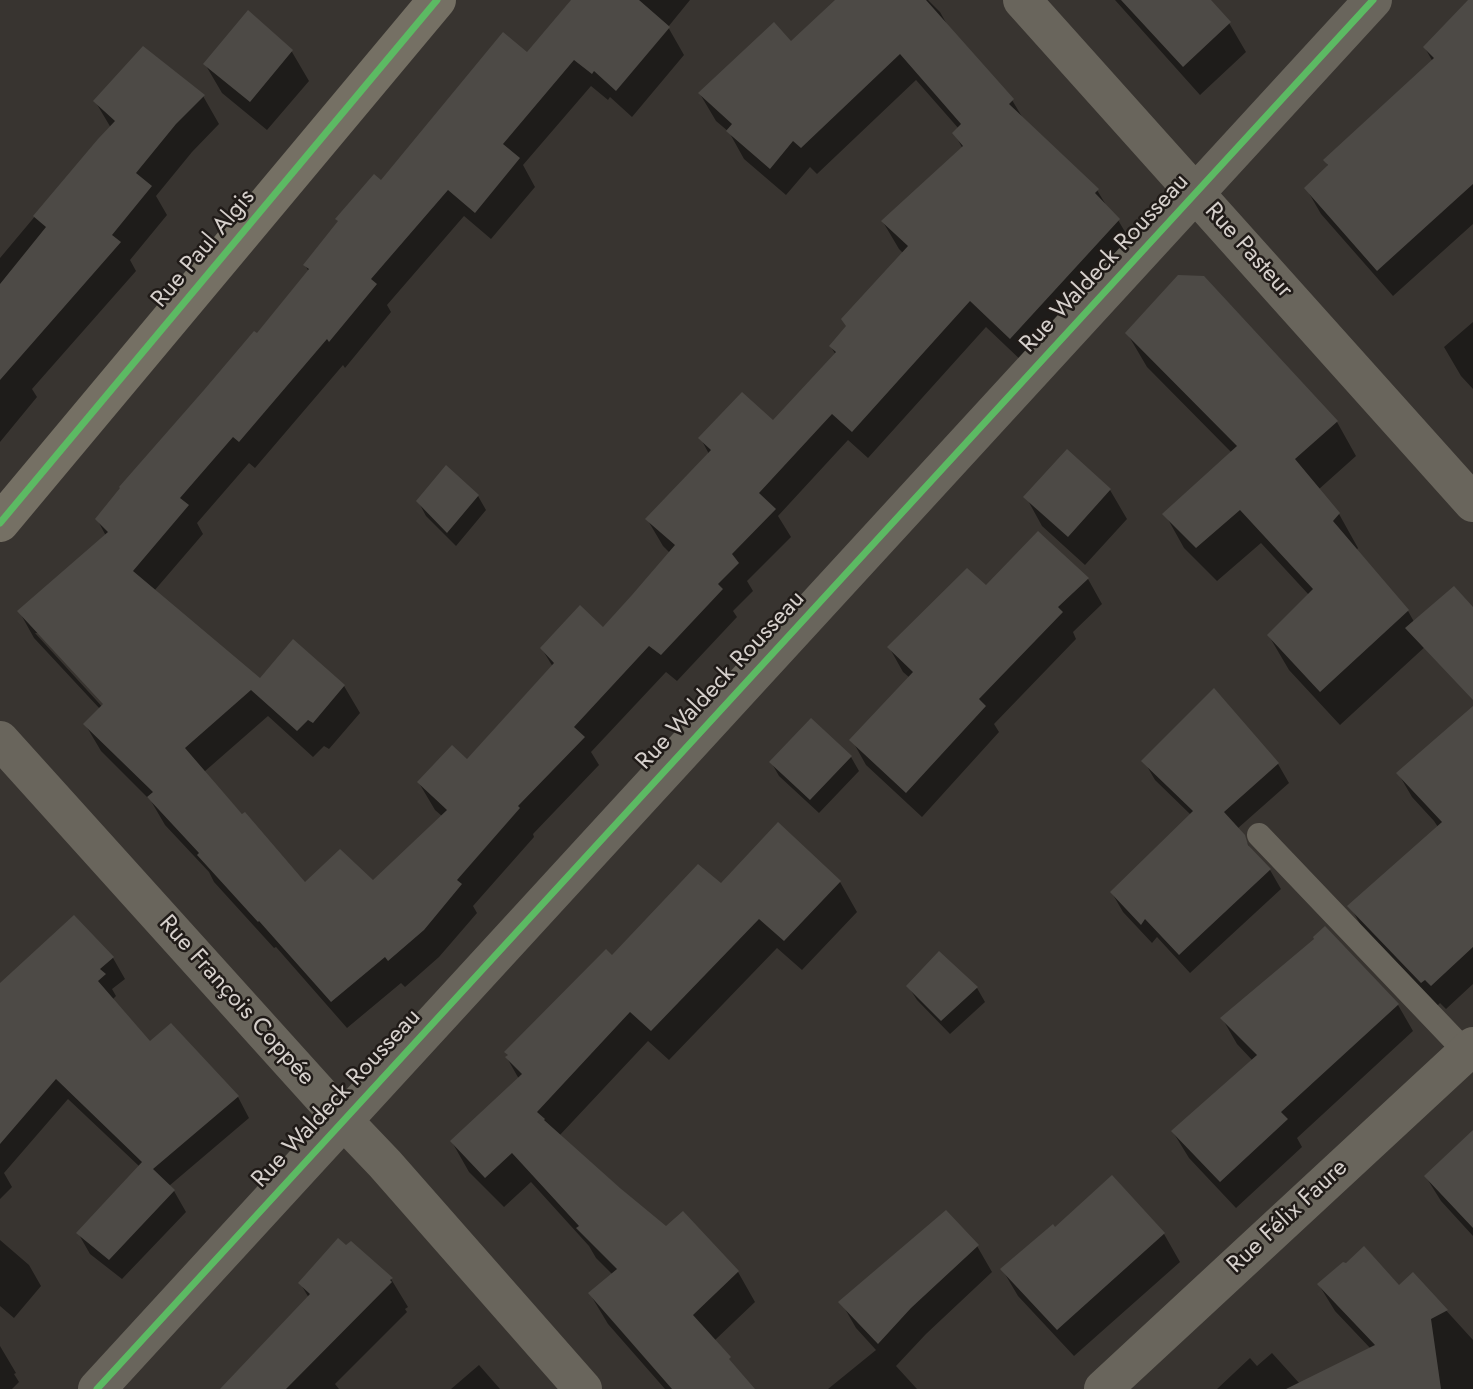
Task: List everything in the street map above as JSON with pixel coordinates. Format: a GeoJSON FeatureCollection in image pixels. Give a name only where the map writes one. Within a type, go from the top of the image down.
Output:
{"type":"FeatureCollection","features":[{"type":"Feature","properties":{"kind":"street","name":"Rue Paul Algis"},"geometry":{"type":"LineString","coordinates":[[0,523],[437,0]]}},
{"type":"Feature","properties":{"kind":"street","name":"Rue Pasteur"},"geometry":{"type":"LineString","coordinates":[[1022,0],[1473,503]]}},
{"type":"Feature","properties":{"kind":"street","name":"Rue Waldeck Rousseau"},"geometry":{"type":"LineString","coordinates":[[97,1389],[1373,0]]}},
{"type":"Feature","properties":{"kind":"street","name":"Rue François Coppée"},"geometry":{"type":"LineString","coordinates":[[0,740],[385,1164],[583,1389]]}},
{"type":"Feature","properties":{"kind":"street","name":"Rue Félix Faure"},"geometry":{"type":"LineString","coordinates":[[1103,1389],[1470,1049]]}},
{"type":"Feature","properties":{"kind":"lane"},"geometry":{"type":"LineString","coordinates":[[1259,835],[1470,1049]]}},
{"type":"Feature","properties":{"kind":"building"},"geometry":{"type":"Polygon","coordinates":[[[571,0],[639,0],[670,27],[616,91],[594,71],[592,74],[574,60],[503,144],[520,158],[475,213],[448,190],[371,279],[377,284],[329,342],[327,339],[239,442],[233,437],[180,498],[189,505],[133,571],[260,678],[293,639],[345,685],[313,723],[308,720],[297,731],[251,690],[185,748],[305,882],[340,849],[373,880],[447,810],[417,782],[452,745],[467,759],[554,663],[540,648],[580,605],[603,627],[675,545],[645,519],[711,450],[698,438],[742,392],[773,420],[836,352],[829,346],[846,326],[841,319],[908,246],[881,221],[963,146],[952,133],[961,124],[900,54],[801,148],[793,141],[770,169],[726,131],[732,124],[698,93],[774,22],[791,41],[835,0],[926,0],[1014,99],[1009,104],[1099,189],[1095,193],[1120,219],[1010,339],[970,301],[852,432],[832,414],[759,493],[776,509],[732,554],[739,563],[718,584],[723,589],[661,655],[649,646],[574,727],[585,737],[518,806],[520,808],[457,880],[462,884],[424,930],[388,961],[385,957],[331,1002],[147,797],[153,792],[83,724],[103,704],[17,611],[108,532],[95,519],[119,487],[254,331],[257,333],[309,269],[303,265],[338,221],[335,219],[374,174],[381,180],[503,32],[527,52],[571,0]]]}},
{"type":"Feature","properties":{"kind":"building"},"geometry":{"type":"Polygon","coordinates":[[[1121,0],[1211,0],[1231,22],[1183,67],[1121,0]]]}},
{"type":"Feature","properties":{"kind":"building"},"geometry":{"type":"Polygon","coordinates":[[[1468,0],[1473,0],[1473,184],[1377,271],[1304,188],[1328,165],[1323,160],[1434,58],[1423,47],[1468,0]]]}},
{"type":"Feature","properties":{"kind":"building"},"geometry":{"type":"Polygon","coordinates":[[[248,10],[293,50],[250,102],[203,64],[248,10]]]}},
{"type":"Feature","properties":{"kind":"building"},"geometry":{"type":"Polygon","coordinates":[[[143,46],[205,95],[176,124],[136,173],[152,186],[112,235],[121,242],[0,380],[0,284],[46,227],[33,216],[115,121],[93,101],[143,46]]]}},
{"type":"Feature","properties":{"kind":"building"},"geometry":{"type":"Polygon","coordinates":[[[1178,275],[1204,276],[1338,421],[1295,459],[1340,513],[1333,521],[1409,610],[1320,692],[1267,635],[1313,589],[1240,510],[1196,548],[1162,514],[1237,446],[1125,333],[1178,275]]]}},
{"type":"Feature","properties":{"kind":"building"},"geometry":{"type":"Polygon","coordinates":[[[1067,449],[1111,489],[1068,537],[1023,497],[1067,449]]]}},
{"type":"Feature","properties":{"kind":"building"},"geometry":{"type":"Polygon","coordinates":[[[446,465],[479,495],[447,533],[416,501],[446,465]]]}},
{"type":"Feature","properties":{"kind":"building"},"geometry":{"type":"Polygon","coordinates":[[[1038,531],[1089,578],[1058,607],[1063,612],[979,699],[986,706],[906,793],[849,740],[913,672],[887,647],[967,568],[986,585],[1038,531]]]}},
{"type":"Feature","properties":{"kind":"building"},"geometry":{"type":"Polygon","coordinates":[[[1454,586],[1473,607],[1473,700],[1405,628],[1454,586]]]}},
{"type":"Feature","properties":{"kind":"building"},"geometry":{"type":"Polygon","coordinates":[[[1214,688],[1279,763],[1224,812],[1245,835],[1248,845],[1271,869],[1179,955],[1145,919],[1141,925],[1110,892],[1193,811],[1141,761],[1214,688]]]}},
{"type":"Feature","properties":{"kind":"building"},"geometry":{"type":"Polygon","coordinates":[[[1473,706],[1473,947],[1431,986],[1425,980],[1421,983],[1347,906],[1442,822],[1396,773],[1473,706]]]}},
{"type":"Feature","properties":{"kind":"building"},"geometry":{"type":"Polygon","coordinates":[[[811,718],[852,756],[810,800],[769,762],[811,718]]]}},
{"type":"Feature","properties":{"kind":"building"},"geometry":{"type":"Polygon","coordinates":[[[778,822],[841,881],[784,941],[759,919],[651,1031],[630,1012],[537,1112],[666,1226],[683,1211],[739,1271],[693,1315],[731,1357],[729,1359],[755,1389],[672,1389],[588,1293],[617,1269],[576,1228],[579,1226],[512,1153],[485,1178],[450,1141],[522,1074],[505,1057],[508,1055],[504,1052],[606,949],[612,955],[698,864],[721,883],[778,822]]]}},
{"type":"Feature","properties":{"kind":"building"},"geometry":{"type":"Polygon","coordinates":[[[74,915],[114,957],[100,969],[106,974],[98,981],[150,1041],[171,1023],[239,1096],[153,1169],[175,1190],[109,1260],[76,1233],[142,1162],[56,1079],[0,1144],[0,983],[74,915]]]}},
{"type":"Feature","properties":{"kind":"building"},"geometry":{"type":"Polygon","coordinates":[[[1325,926],[1399,1004],[1281,1112],[1288,1119],[1220,1182],[1171,1131],[1257,1055],[1220,1018],[1314,939],[1325,926]]]}},
{"type":"Feature","properties":{"kind":"building"},"geometry":{"type":"Polygon","coordinates":[[[939,951],[978,987],[941,1021],[906,986],[939,951]]]}},
{"type":"Feature","properties":{"kind":"building"},"geometry":{"type":"Polygon","coordinates":[[[1473,1130],[1473,1228],[1424,1176],[1473,1130]]]}},
{"type":"Feature","properties":{"kind":"building"},"geometry":{"type":"Polygon","coordinates":[[[1112,1175],[1165,1233],[1057,1330],[1000,1269],[1053,1224],[1055,1227],[1112,1175]]]}},
{"type":"Feature","properties":{"kind":"building"},"geometry":{"type":"Polygon","coordinates":[[[946,1210],[979,1245],[911,1308],[878,1344],[838,1302],[946,1210]]]}},
{"type":"Feature","properties":{"kind":"building"},"geometry":{"type":"Polygon","coordinates":[[[338,1238],[346,1245],[351,1241],[393,1278],[390,1280],[392,1282],[286,1389],[220,1389],[310,1294],[298,1283],[338,1238]]]}},
{"type":"Feature","properties":{"kind":"building"},"geometry":{"type":"Polygon","coordinates":[[[1364,1246],[1399,1285],[1413,1272],[1448,1310],[1431,1319],[1441,1389],[1286,1389],[1375,1345],[1317,1284],[1364,1246]]]}},
{"type":"Feature","properties":{"kind":"cycle path"},"geometry":{"type":"LineString","coordinates":[[0,523],[437,0]]}},
{"type":"Feature","properties":{"kind":"cycle path"},"geometry":{"type":"LineString","coordinates":[[97,1389],[1373,0]]}}]}
